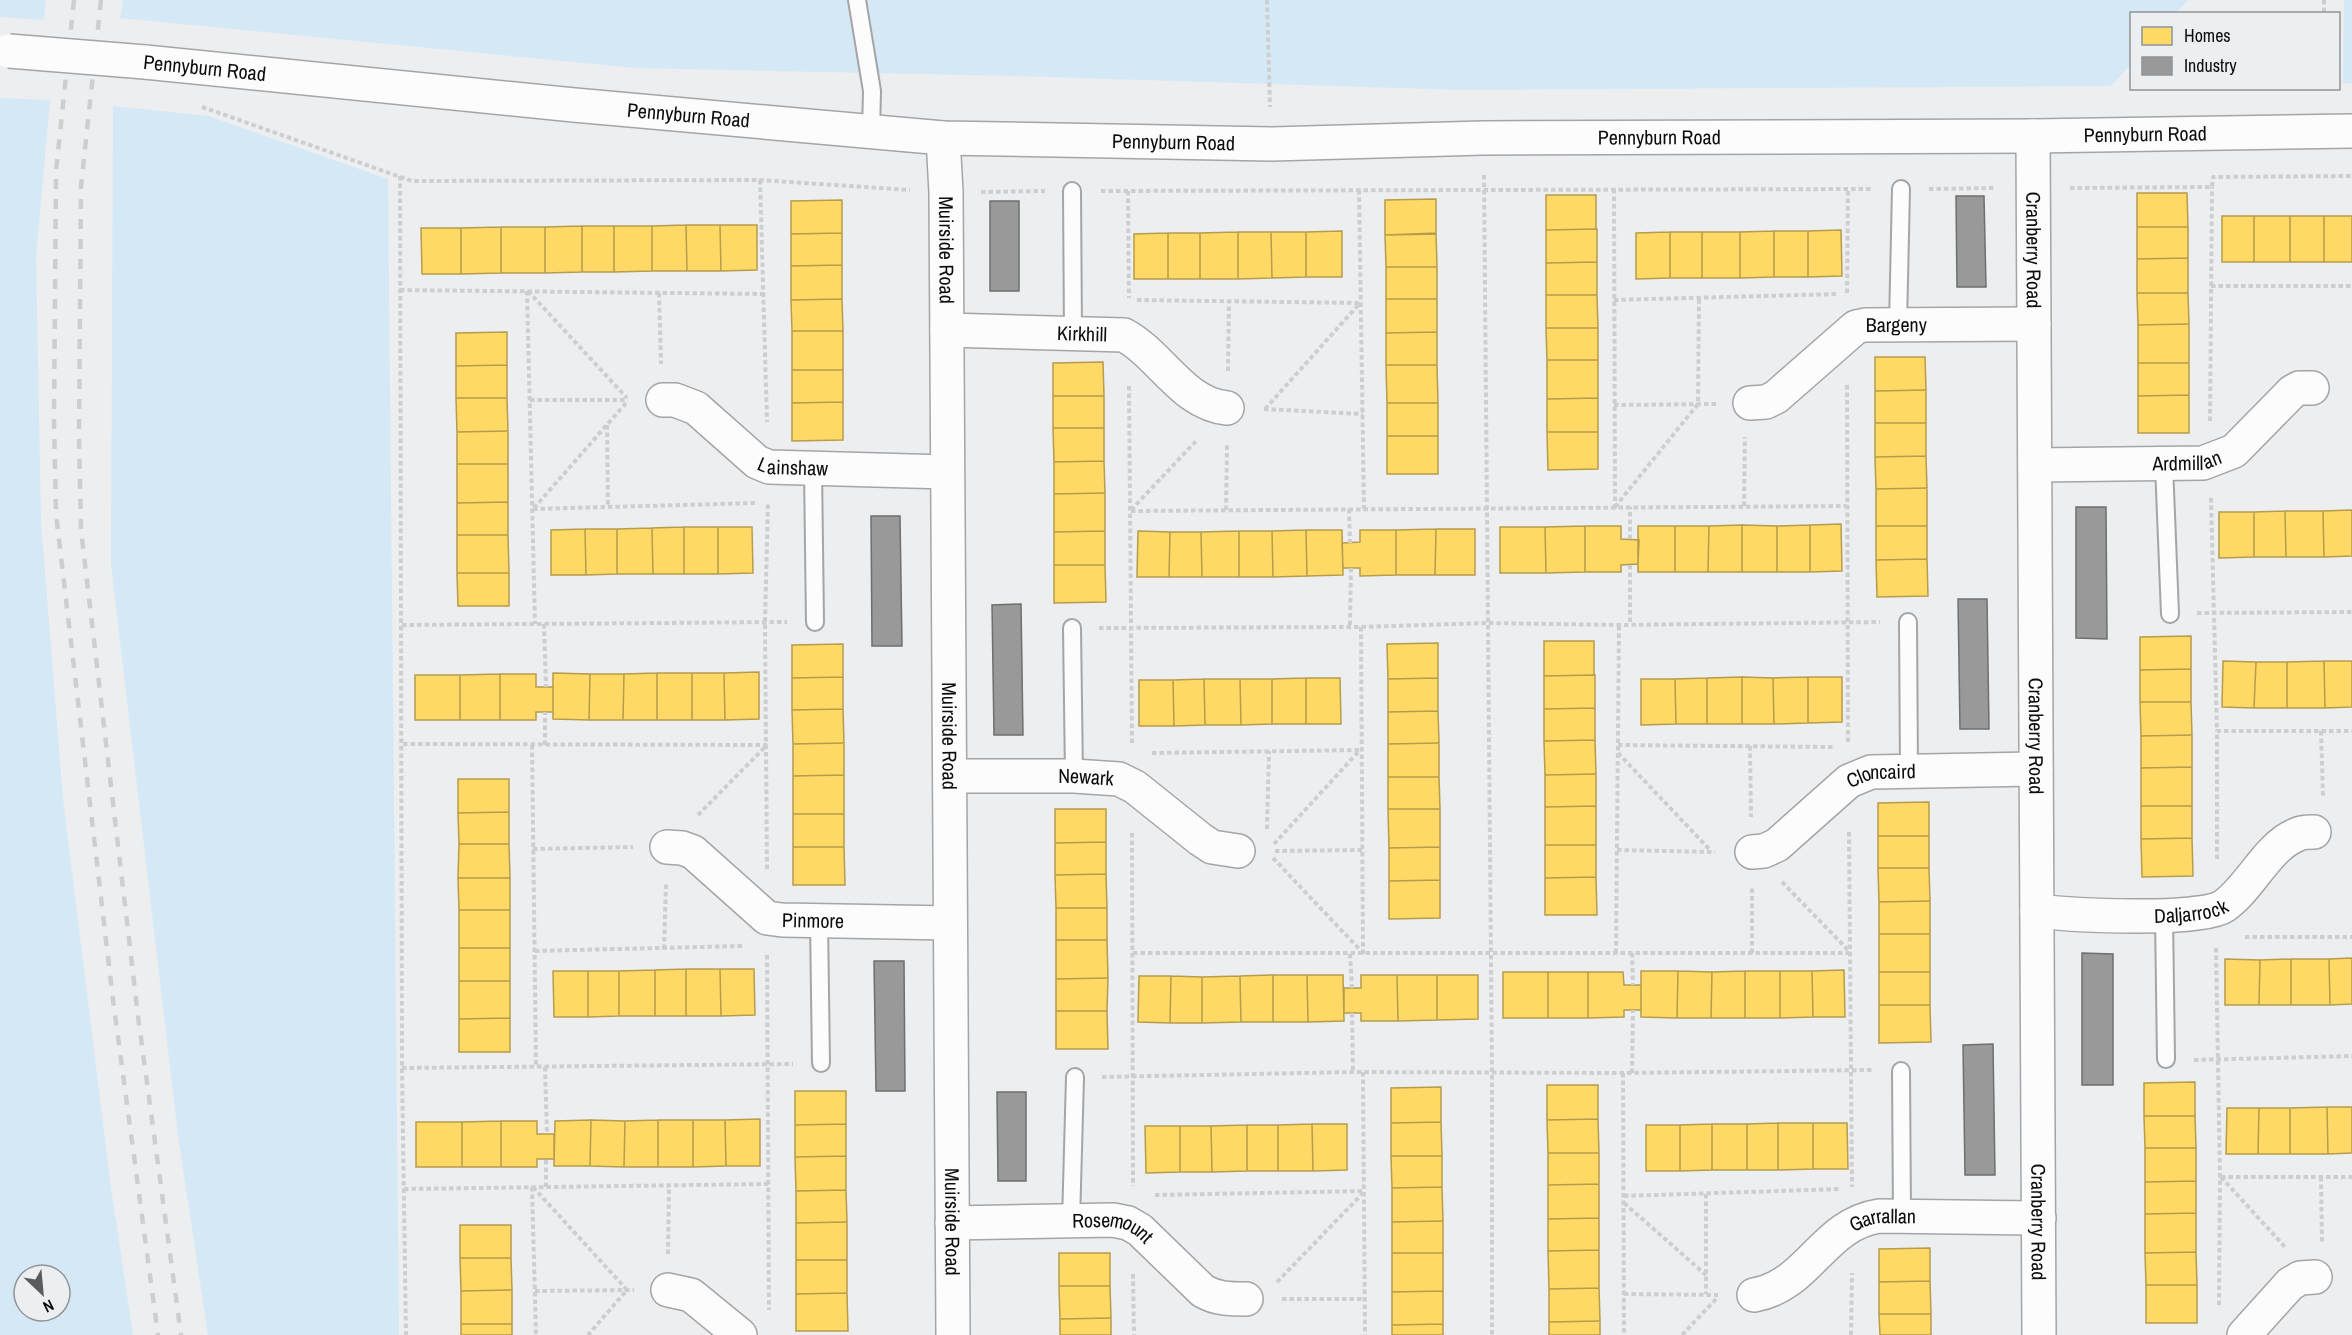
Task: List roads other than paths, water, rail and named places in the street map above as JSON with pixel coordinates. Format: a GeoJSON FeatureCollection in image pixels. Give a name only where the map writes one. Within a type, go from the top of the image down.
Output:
{"type":"FeatureCollection","features":[{"type":"Feature","properties":{"kind":"street","name":"Pennyburn Road"},"geometry":{"type":"LineString","coordinates":[[4,51],[146,62],[574,105],[943,138],[1272,144],[1483,138],[2033,136],[2352,131]]}},
{"type":"Feature","properties":{"kind":"street","name":"Cranberry Road"},"geometry":{"type":"LineString","coordinates":[[2033,136],[2039,1335]]}},
{"type":"Feature","properties":{"kind":"street","name":"Muirside Road"},"geometry":{"type":"LineString","coordinates":[[943,138],[946,192],[953,1335]]}},
{"type":"Feature","properties":{"kind":"street","name":"Bargeny"},"geometry":{"type":"LineString","coordinates":[[1748,403],[1766,402],[1776,398],[1856,327],[1865,325],[2034,324]]}},
{"type":"Feature","properties":{"kind":"street","name":"Kirkhill"},"geometry":{"type":"LineString","coordinates":[[947,330],[1116,333],[1136,342],[1194,396],[1215,407],[1227,408]]}},
{"type":"Feature","properties":{"kind":"street","name":"Ardmillan"},"geometry":{"type":"LineString","coordinates":[[2035,465],[2203,464],[2234,451],[2292,392],[2299,388],[2312,388]]}},
{"type":"Feature","properties":{"kind":"street","name":"Lainshaw"},"geometry":{"type":"LineString","coordinates":[[663,400],[675,400],[696,408],[757,462],[768,467],[947,472]]}},
{"type":"Feature","properties":{"kind":"street","name":"Cloncaird"},"geometry":{"type":"LineString","coordinates":[[1752,852],[1764,851],[1777,845],[1849,781],[1871,771],[2036,769]]}},
{"type":"Feature","properties":{"kind":"street","name":"Newark"},"geometry":{"type":"LineString","coordinates":[[950,776],[1074,776],[1119,779],[1132,785],[1212,847],[1252,851]]}},
{"type":"Feature","properties":{"kind":"street","name":"Daljarrock"},"geometry":{"type":"LineString","coordinates":[[2037,911],[2058,914],[2164,916],[2216,924],[2235,896],[2285,840],[2297,834],[2314,831]]}},
{"type":"Feature","properties":{"kind":"street","name":"Pinmore"},"geometry":{"type":"LineString","coordinates":[[667,847],[682,848],[693,852],[767,932],[819,921],[950,923]]}},
{"type":"Feature","properties":{"kind":"street","name":"Garrallan"},"geometry":{"type":"LineString","coordinates":[[1754,1295],[1778,1288],[1788,1282],[1837,1233],[1864,1218],[1902,1216],[2039,1218]]}},
{"type":"Feature","properties":{"kind":"street","name":"Rosemount"},"geometry":{"type":"LineString","coordinates":[[952,1223],[1113,1220],[1128,1223],[1140,1230],[1203,1291],[1226,1299],[1254,1299]]}},
{"type":"Feature","properties":{"kind":"street"},"geometry":{"type":"LineString","coordinates":[[2244,1335],[2290,1284],[2319,1263]]}},
{"type":"Feature","properties":{"kind":"street"},"geometry":{"type":"LineString","coordinates":[[668,1290],[691,1295],[740,1335]]}},
{"type":"Feature","properties":{"kind":"lane"},"geometry":{"type":"LineString","coordinates":[[857,0],[872,91],[871,132]]}},
{"type":"Feature","properties":{"kind":"lane"},"geometry":{"type":"LineString","coordinates":[[1898,325],[1901,189]]}},
{"type":"Feature","properties":{"kind":"lane"},"geometry":{"type":"LineString","coordinates":[[1072,191],[1073,333]]}},
{"type":"Feature","properties":{"kind":"lane"},"geometry":{"type":"LineString","coordinates":[[2164,465],[2170,614]]}},
{"type":"Feature","properties":{"kind":"lane"},"geometry":{"type":"LineString","coordinates":[[813,469],[815,622]]}},
{"type":"Feature","properties":{"kind":"lane"},"geometry":{"type":"LineString","coordinates":[[1908,622],[1909,770]]}},
{"type":"Feature","properties":{"kind":"lane"},"geometry":{"type":"LineString","coordinates":[[1072,628],[1074,776]]}},
{"type":"Feature","properties":{"kind":"lane"},"geometry":{"type":"LineString","coordinates":[[2164,916],[2166,1059]]}},
{"type":"Feature","properties":{"kind":"lane"},"geometry":{"type":"LineString","coordinates":[[819,921],[821,1064]]}},
{"type":"Feature","properties":{"kind":"lane"},"geometry":{"type":"LineString","coordinates":[[1900,1071],[1902,1216]]}},
{"type":"Feature","properties":{"kind":"lane"},"geometry":{"type":"LineString","coordinates":[[1071,1221],[1075,1077]]}},
{"type":"Feature","properties":{"kind":"railway"},"geometry":{"type":"LineString","coordinates":[[74,0],[56,171],[54,421],[56,514],[113,1000],[158,1335]]}},
{"type":"Feature","properties":{"kind":"railway"},"geometry":{"type":"LineString","coordinates":[[101,0],[81,186],[79,437],[81,530],[138,1016],[181,1335]]}}]}
